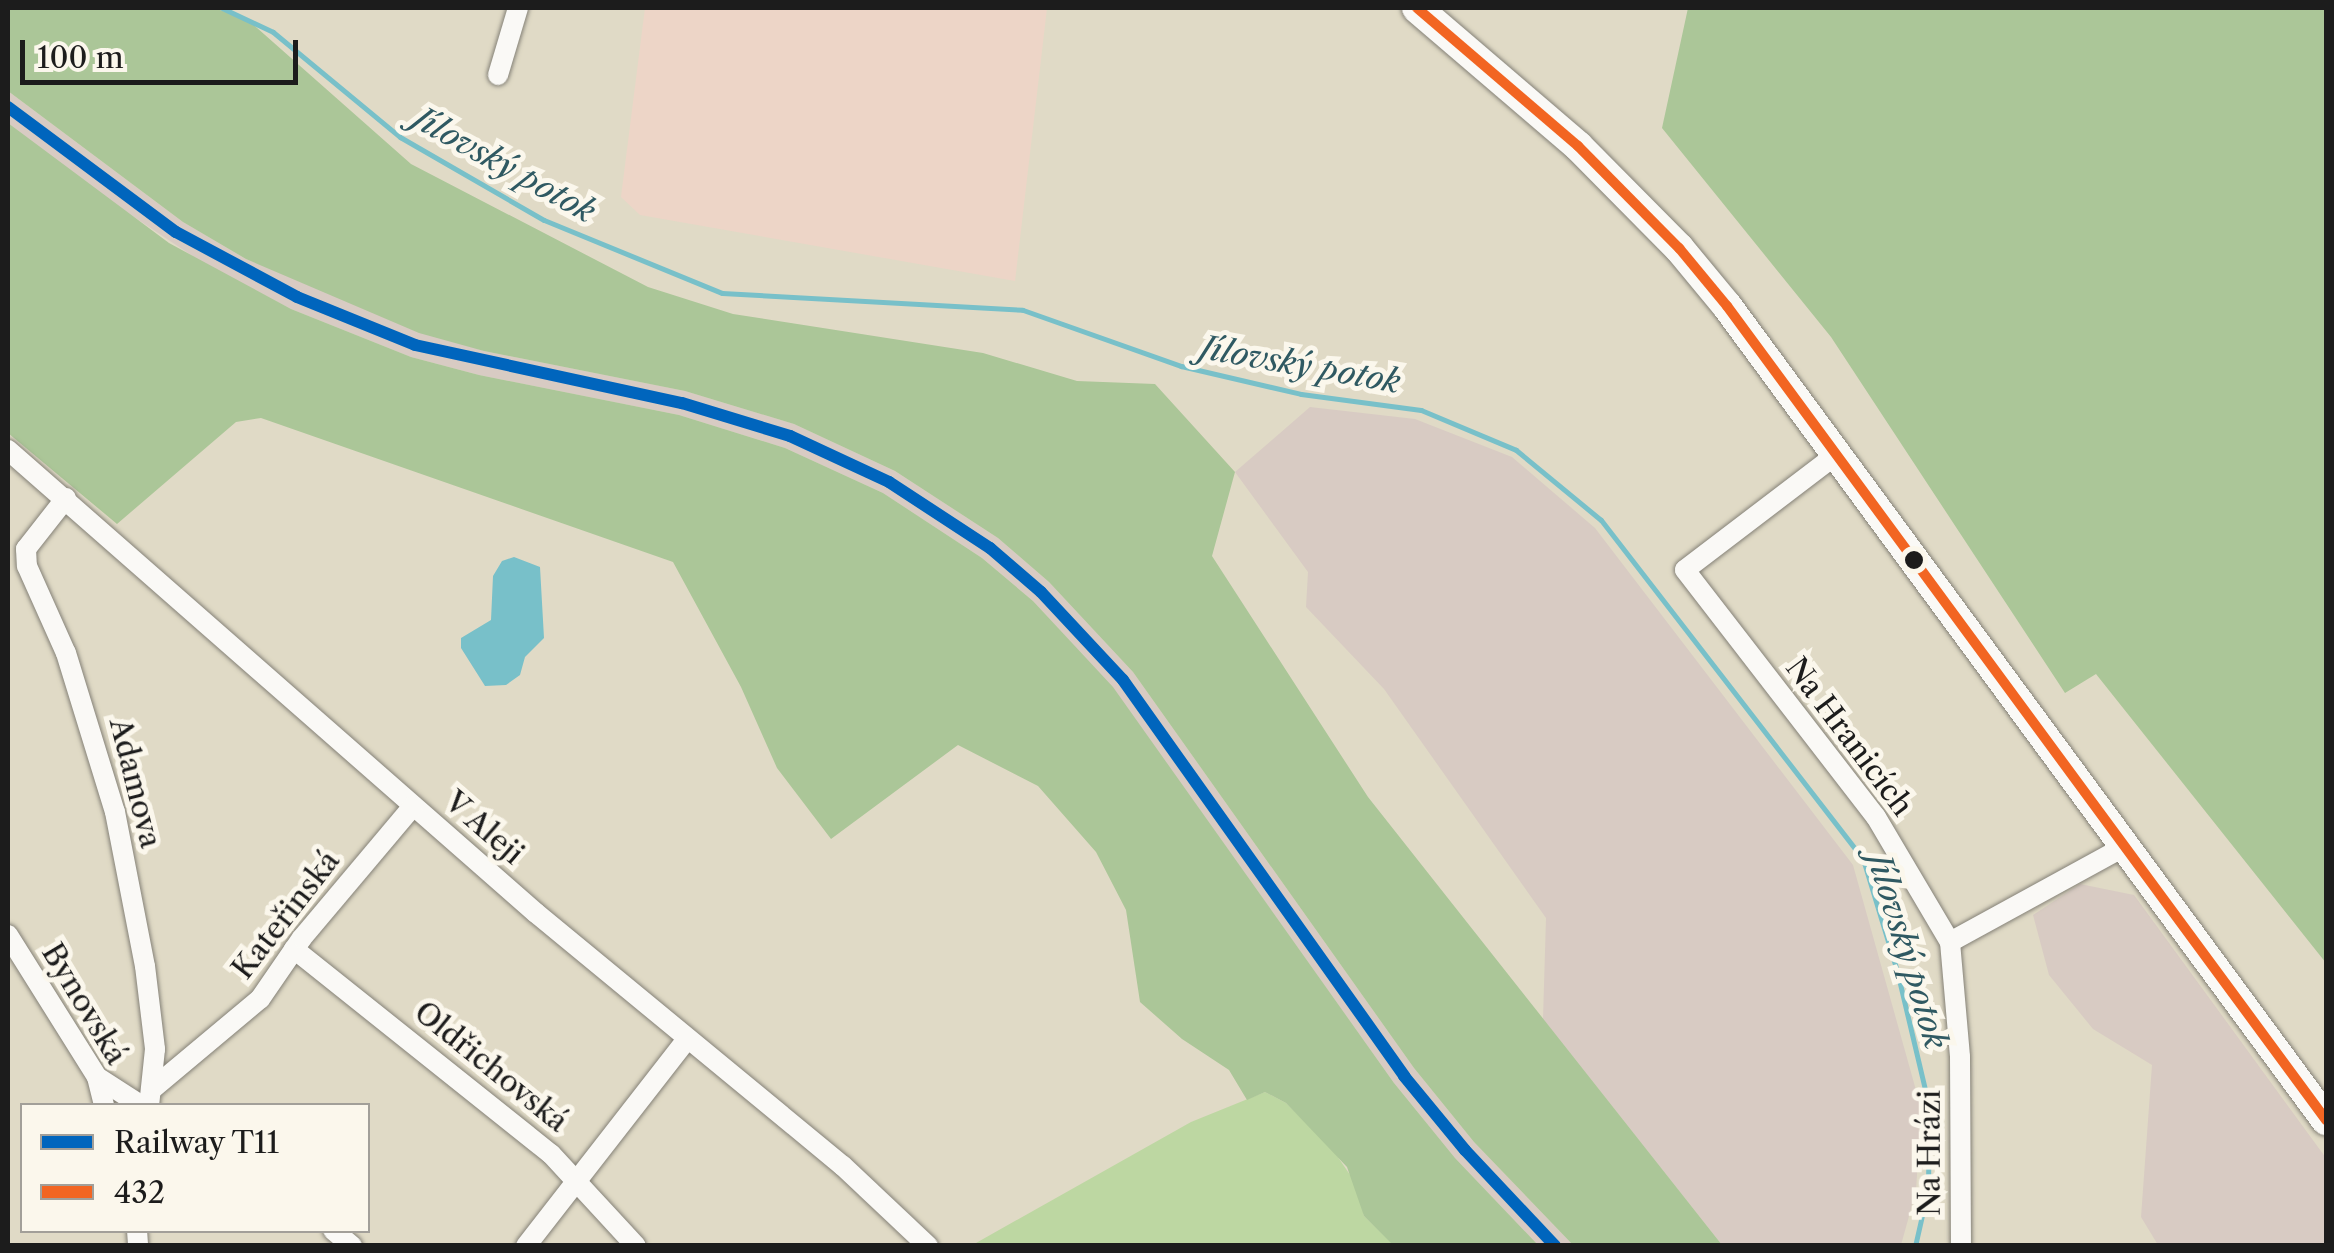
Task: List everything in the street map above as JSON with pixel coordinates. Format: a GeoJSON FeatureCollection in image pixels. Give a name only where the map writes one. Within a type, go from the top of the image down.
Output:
{"type":"FeatureCollection","features":[{"type":"Feature","properties":{"kind":"main road"},"geometry":{"type":"LineString","coordinates":[[1417,8],[1524,96],[1679,248],[1838,454],[2326,1120]]}},
{"type":"Feature","properties":{"kind":"street"},"geometry":{"type":"LineString","coordinates":[[498,75],[518,8]]}},
{"type":"Feature","properties":{"kind":"street","name":"V Aleji"},"geometry":{"type":"LineString","coordinates":[[8,450],[414,806],[843,1166],[928,1246]]}},
{"type":"Feature","properties":{"kind":"street","name":"Na Hranicích"},"geometry":{"type":"LineString","coordinates":[[1838,454],[1685,570],[1876,818],[1950,942]]}},
{"type":"Feature","properties":{"kind":"street","name":"Adamova"},"geometry":{"type":"LineString","coordinates":[[66,498],[26,549],[27,566],[66,653],[115,812],[145,966],[155,1049],[147,1100]]}},
{"type":"Feature","properties":{"kind":"street","name":"Kateřinská"},"geometry":{"type":"LineString","coordinates":[[147,1100],[260,999],[294,949],[414,806]]}},
{"type":"Feature","properties":{"kind":"street"},"geometry":{"type":"LineString","coordinates":[[1950,942],[2124,846]]}},
{"type":"Feature","properties":{"kind":"street","name":"Bynovská"},"geometry":{"type":"LineString","coordinates":[[8,935],[97,1077],[103,1103]]}},
{"type":"Feature","properties":{"kind":"street","name":"Na Hrázi"},"geometry":{"type":"LineString","coordinates":[[1950,942],[1960,1057],[1961,1246]]}},
{"type":"Feature","properties":{"kind":"street","name":"Oldřichovská"},"geometry":{"type":"LineString","coordinates":[[294,949],[507,1118],[576,1181],[636,1246]]}},
{"type":"Feature","properties":{"kind":"street"},"geometry":{"type":"LineString","coordinates":[[526,1246],[688,1039]]}},
{"type":"Feature","properties":{"kind":"street"},"geometry":{"type":"LineString","coordinates":[[97,1077],[147,1100]]}},
{"type":"Feature","properties":{"kind":"shaded area"},"geometry":{"type":"Polygon","coordinates":[[[645,8],[1047,8],[1015,281],[640,215],[621,197],[645,8]]]}},
{"type":"Feature","properties":{"kind":"shaded area"},"geometry":{"type":"Polygon","coordinates":[[[8,91],[183,222],[246,259],[484,351],[685,391],[794,424],[895,471],[998,538],[1049,582],[1133,672],[1414,1068],[1474,1142],[1573,1245],[1538,1245],[1455,1158],[1394,1083],[1113,688],[1033,601],[982,558],[883,493],[785,448],[679,415],[479,375],[411,357],[291,309],[203,263],[104,197],[8,123],[8,91]]]}},
{"type":"Feature","properties":{"kind":"shaded area"},"geometry":{"type":"Polygon","coordinates":[[[1310,407],[1415,419],[1512,457],[1595,528],[1853,865],[1921,1108],[1916,1191],[1901,1245],[1722,1245],[1543,1019],[1546,918],[1384,689],[1306,607],[1308,572],[1235,472],[1310,407]]]}},
{"type":"Feature","properties":{"kind":"shaded area"},"geometry":{"type":"Polygon","coordinates":[[[2080,884],[2134,895],[2326,1158],[2326,1245],[2158,1245],[2141,1217],[2152,1065],[2093,1029],[2049,975],[2033,915],[2080,884]]]}},
{"type":"Feature","properties":{"kind":"green space"},"geometry":{"type":"Polygon","coordinates":[[[8,8],[214,8],[247,19],[411,164],[648,287],[733,314],[983,353],[1077,381],[1155,384],[1235,472],[1212,556],[1368,797],[1722,1245],[1573,1245],[1474,1142],[1414,1068],[1133,672],[1049,582],[998,538],[895,471],[794,424],[685,391],[484,351],[419,333],[246,259],[183,222],[8,91],[8,8]]]}},
{"type":"Feature","properties":{"kind":"green space"},"geometry":{"type":"Polygon","coordinates":[[[1688,8],[2326,8],[2326,963],[2096,674],[2065,693],[1831,337],[1662,128],[1688,8]]]}},
{"type":"Feature","properties":{"kind":"green space"},"geometry":{"type":"Polygon","coordinates":[[[8,123],[169,243],[291,309],[411,357],[479,375],[679,415],[785,448],[883,493],[982,558],[1033,601],[1113,687],[1394,1083],[1455,1158],[1538,1245],[1394,1246],[1364,1216],[1347,1167],[1286,1103],[1265,1092],[1247,1100],[1229,1070],[1182,1039],[1140,1002],[1126,910],[1096,852],[1038,786],[958,745],[831,839],[777,768],[741,687],[673,562],[261,418],[236,422],[117,524],[8,433],[8,123]]]}},
{"type":"Feature","properties":{"kind":"green space"},"geometry":{"type":"Polygon","coordinates":[[[1265,1092],[1286,1103],[1333,1150],[1357,1185],[1364,1216],[1394,1245],[976,1243],[1191,1122],[1265,1092]]]}},
{"type":"Feature","properties":{"kind":"water"},"geometry":{"type":"Polygon","coordinates":[[[514,557],[540,567],[544,638],[525,657],[520,675],[506,685],[485,686],[461,648],[461,638],[491,620],[493,576],[502,561],[514,557]]]}},
{"type":"Feature","properties":{"kind":"waterway","name":"Jílovský potok"},"geometry":{"type":"LineString","coordinates":[[222,8],[273,32],[400,137],[544,220],[722,293],[1023,310],[1181,366],[1301,394],[1421,410],[1516,450],[1601,520],[1863,859],[1897,971],[1929,1106],[1928,1189],[1915,1246]]}},
{"type":"Feature","properties":{"kind":"rail line","name":"T11"},"geometry":{"type":"LineString","coordinates":[[8,107],[176,232],[297,297],[415,345],[682,403],[790,436],[889,482],[990,548],[1041,592],[1123,680],[1404,1076],[1465,1150],[1555,1246]]}},
{"type":"Feature","properties":{"kind":"transit line","name":"432"},"geometry":{"type":"LineString","coordinates":[[1417,8],[1578,146],[1679,248],[1727,306],[2326,1120]]}}]}
